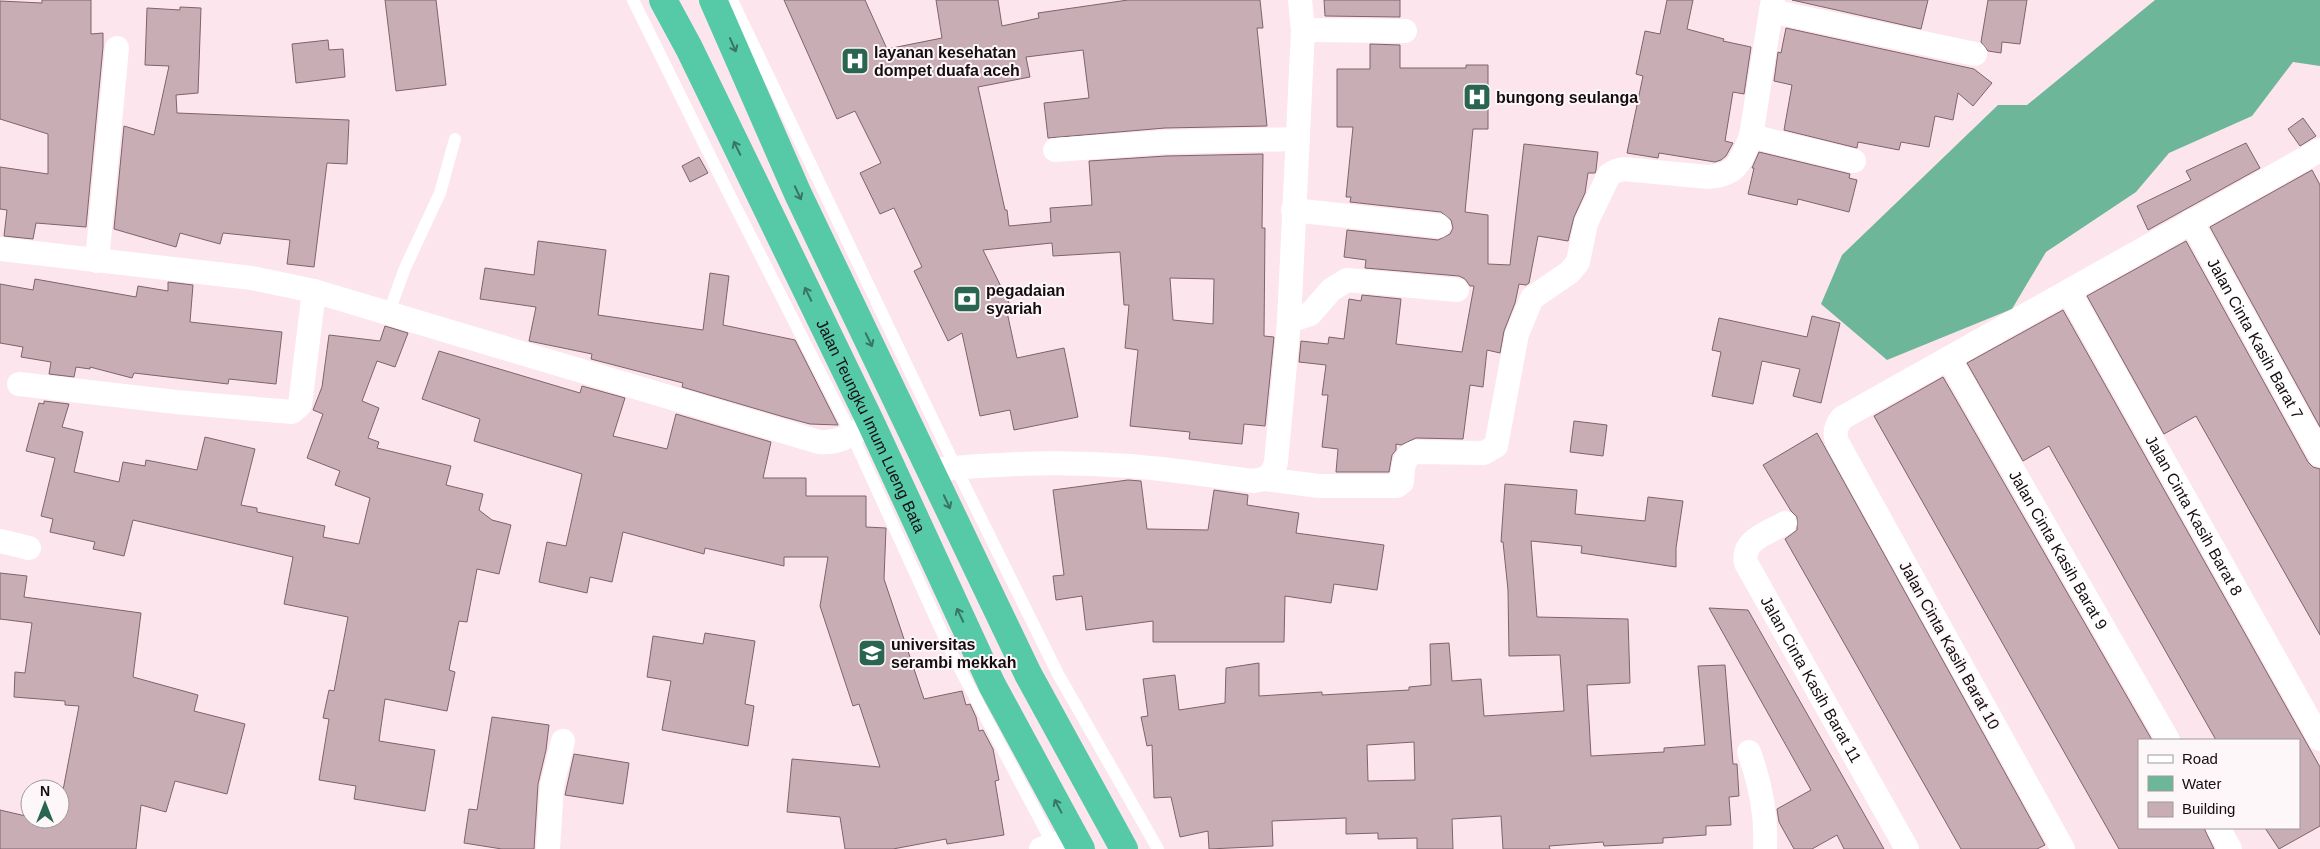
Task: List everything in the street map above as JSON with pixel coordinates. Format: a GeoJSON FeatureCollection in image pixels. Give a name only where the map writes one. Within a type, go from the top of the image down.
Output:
{"type":"FeatureCollection","features":[{"type":"Feature","properties":{"kind":"highway","name":"Jalan Teungku Imum Lueng Bata"},"geometry":{"type":"LineString","coordinates":[[663,0],[689,48],[861,429],[992,685],[1061,846]]}},
{"type":"Feature","properties":{"kind":"highway","name":"Jalan Teungku Imum Lueng Bata"},"geometry":{"type":"LineString","coordinates":[[713,0],[798,194],[944,469],[1028,674],[1124,849]]}},
{"type":"Feature","properties":{"kind":"highway"},"geometry":{"type":"LineString","coordinates":[[992,685],[1028,674]]}},
{"type":"Feature","properties":{"kind":"street"},"geometry":{"type":"LineString","coordinates":[[1264,479],[1274,470],[1276,462],[1289,321],[1303,30],[1300,0]]}},
{"type":"Feature","properties":{"kind":"street"},"geometry":{"type":"LineString","coordinates":[[944,469],[989,464],[1059,462],[1130,466],[1254,481],[1264,479],[1319,486],[1397,486],[1402,482],[1404,460],[1409,454],[1416,452],[1484,453],[1496,446],[1517,334],[1532,298],[1567,275],[1578,262],[1586,223],[1609,175],[1616,170],[1624,169],[1708,177],[1720,176],[1731,172],[1738,166],[1751,136],[1772,6],[1975,54]]}},
{"type":"Feature","properties":{"kind":"street"},"geometry":{"type":"LineString","coordinates":[[1303,30],[1405,31]]}},
{"type":"Feature","properties":{"kind":"street"},"geometry":{"type":"LineString","coordinates":[[97,261],[117,48]]}},
{"type":"Feature","properties":{"kind":"street"},"geometry":{"type":"LineString","coordinates":[[1751,136],[1854,161]]}},
{"type":"Feature","properties":{"kind":"street"},"geometry":{"type":"LineString","coordinates":[[1055,150],[1165,142],[1298,138]]}},
{"type":"Feature","properties":{"kind":"street"},"geometry":{"type":"LineString","coordinates":[[1949,359],[2191,222],[2317,158]]}},
{"type":"Feature","properties":{"kind":"street"},"geometry":{"type":"LineString","coordinates":[[1293,210],[1439,226]]}},
{"type":"Feature","properties":{"kind":"street","name":"Jalan Cinta Kasih Barat 7"},"geometry":{"type":"LineString","coordinates":[[2191,222],[2320,455]]}},
{"type":"Feature","properties":{"kind":"street"},"geometry":{"type":"LineString","coordinates":[[0,249],[252,278],[314,291],[389,312],[787,434],[830,443],[844,440],[861,429]]}},
{"type":"Feature","properties":{"kind":"street"},"geometry":{"type":"LineString","coordinates":[[1289,321],[1310,314],[1331,290],[1347,280],[1457,290]]}},
{"type":"Feature","properties":{"kind":"street"},"geometry":{"type":"LineString","coordinates":[[19,384],[176,402],[292,412],[300,405],[314,291]]}},
{"type":"Feature","properties":{"kind":"street","name":"Jalan Cinta Kasih Barat 8"},"geometry":{"type":"LineString","coordinates":[[2069,292],[2320,739]]}},
{"type":"Feature","properties":{"kind":"street","name":"Jalan Cinta Kasih Barat 10"},"geometry":{"type":"LineString","coordinates":[[1949,359],[1842,418],[1837,423],[1835,436],[2063,849]]}},
{"type":"Feature","properties":{"kind":"street","name":"Jalan Cinta Kasih Barat 9"},"geometry":{"type":"LineString","coordinates":[[1949,359],[2167,739]]}},
{"type":"Feature","properties":{"kind":"street","name":"Jalan Cinta Kasih Barat 11"},"geometry":{"type":"LineString","coordinates":[[1785,523],[1748,544],[1744,555],[1746,563],[1907,849]]}},
{"type":"Feature","properties":{"kind":"street"},"geometry":{"type":"LineString","coordinates":[[0,541],[29,548]]}},
{"type":"Feature","properties":{"kind":"street"},"geometry":{"type":"LineString","coordinates":[[548,849],[552,785],[563,741]]}},
{"type":"Feature","properties":{"kind":"street"},"geometry":{"type":"LineString","coordinates":[[1749,752],[1760,780],[1766,821],[1765,849]]}},
{"type":"Feature","properties":{"kind":"street"},"geometry":{"type":"LineString","coordinates":[[2219,829],[2230,849]]}},
{"type":"Feature","properties":{"kind":"lane"},"geometry":{"type":"LineString","coordinates":[[633,0],[789,313],[861,429],[953,656],[1061,846]]}},
{"type":"Feature","properties":{"kind":"lane"},"geometry":{"type":"LineString","coordinates":[[732,0],[944,469],[1158,849]]}},
{"type":"Feature","properties":{"kind":"lane"},"geometry":{"type":"LineString","coordinates":[[389,312],[405,268],[440,193],[455,138]]}},
{"type":"Feature","properties":{"kind":"water"},"geometry":{"type":"Polygon","coordinates":[[[2155,0],[2320,0],[2320,66],[2293,62],[2252,116],[2169,153],[2136,192],[2046,252],[2012,309],[1887,360],[1821,304],[1842,255],[1998,105],[2027,105],[2155,0]]]}},
{"type":"Feature","properties":{"kind":"building"},"geometry":{"type":"Polygon","coordinates":[[[42,0],[91,0],[91,34],[103,33],[103,47],[86,227],[36,223],[33,239],[4,236],[7,210],[0,209],[0,167],[48,174],[48,134],[0,119],[0,1],[42,3],[42,0]]]}},
{"type":"Feature","properties":{"kind":"building"},"geometry":{"type":"Polygon","coordinates":[[[385,0],[436,0],[446,85],[396,91],[385,0]]]}},
{"type":"Feature","properties":{"kind":"building"},"geometry":{"type":"Polygon","coordinates":[[[784,0],[865,0],[887,49],[942,38],[936,0],[998,0],[1002,26],[1039,18],[1038,13],[1128,0],[1260,0],[1263,28],[1257,28],[1267,126],[1165,128],[1048,138],[1044,103],[1089,98],[1083,50],[1026,57],[1030,77],[978,87],[1005,210],[1007,210],[1009,226],[1051,222],[1050,208],[1092,205],[1089,161],[1166,156],[1263,154],[1262,228],[1265,228],[1264,336],[1274,337],[1265,426],[1244,424],[1242,444],[1189,439],[1190,432],[1130,426],[1138,350],[1125,348],[1129,305],[1124,305],[1120,252],[1053,256],[1052,243],[983,250],[1012,309],[1007,312],[1017,358],[1064,348],[1078,417],[1014,430],[1010,410],[980,416],[962,333],[948,341],[914,271],[922,267],[894,208],[880,214],[860,173],[881,163],[855,111],[837,119],[784,0]],[[1170,278],[1173,320],[1213,324],[1214,279],[1170,278]]]}},
{"type":"Feature","properties":{"kind":"building"},"geometry":{"type":"Polygon","coordinates":[[[1324,0],[1400,0],[1400,17],[1325,16],[1324,0]]]}},
{"type":"Feature","properties":{"kind":"building"},"geometry":{"type":"Polygon","coordinates":[[[1667,0],[1693,0],[1687,29],[1724,39],[1723,41],[1751,47],[1744,94],[1733,92],[1725,141],[1733,143],[1726,156],[1715,162],[1659,153],[1658,158],[1627,153],[1643,76],[1636,74],[1645,31],[1660,34],[1667,0]]]}},
{"type":"Feature","properties":{"kind":"building"},"geometry":{"type":"Polygon","coordinates":[[[1792,0],[1928,0],[1921,29],[1792,0]]]}},
{"type":"Feature","properties":{"kind":"building"},"geometry":{"type":"Polygon","coordinates":[[[1988,0],[2027,0],[2020,44],[2002,42],[2001,53],[1988,51],[1981,42],[1988,0]]]}},
{"type":"Feature","properties":{"kind":"building"},"geometry":{"type":"Polygon","coordinates":[[[180,7],[201,8],[198,93],[176,95],[177,113],[349,120],[347,164],[327,163],[314,267],[287,264],[290,240],[223,233],[220,244],[180,233],[176,247],[114,229],[124,126],[154,135],[169,66],[145,65],[147,8],[180,10],[180,7]]]}},
{"type":"Feature","properties":{"kind":"building"},"geometry":{"type":"Polygon","coordinates":[[[1786,28],[1974,69],[1992,83],[1973,106],[1958,93],[1953,120],[1935,116],[1929,147],[1901,142],[1899,150],[1858,142],[1857,148],[1784,130],[1792,85],[1774,81],[1778,52],[1781,53],[1786,28]]]}},
{"type":"Feature","properties":{"kind":"building"},"geometry":{"type":"Polygon","coordinates":[[[328,40],[329,50],[343,49],[345,77],[296,83],[292,44],[328,40]]]}},
{"type":"Feature","properties":{"kind":"building"},"geometry":{"type":"Polygon","coordinates":[[[1370,44],[1400,45],[1400,68],[1466,68],[1466,65],[1488,65],[1488,129],[1473,129],[1465,212],[1488,215],[1488,264],[1510,265],[1524,144],[1598,152],[1595,173],[1588,173],[1585,193],[1574,217],[1568,241],[1538,236],[1529,283],[1526,285],[1519,284],[1515,303],[1504,331],[1500,353],[1487,350],[1483,387],[1470,385],[1463,439],[1416,438],[1401,445],[1396,444],[1389,472],[1336,472],[1338,449],[1322,447],[1328,395],[1322,395],[1326,365],[1299,362],[1301,341],[1328,344],[1329,337],[1344,339],[1349,299],[1361,301],[1362,295],[1401,299],[1396,344],[1462,352],[1474,286],[1470,286],[1465,279],[1459,276],[1365,268],[1366,260],[1344,257],[1347,230],[1438,240],[1450,234],[1453,228],[1451,220],[1441,212],[1350,202],[1351,197],[1346,197],[1353,127],[1337,127],[1337,69],[1370,69],[1370,44]]]}},
{"type":"Feature","properties":{"kind":"building"},"geometry":{"type":"Polygon","coordinates":[[[2303,118],[2316,136],[2300,146],[2288,129],[2303,118]]]}},
{"type":"Feature","properties":{"kind":"building"},"geometry":{"type":"Polygon","coordinates":[[[2246,143],[2260,168],[2148,230],[2137,206],[2191,180],[2186,171],[2246,143]]]}},
{"type":"Feature","properties":{"kind":"building"},"geometry":{"type":"Polygon","coordinates":[[[1759,152],[1850,174],[1849,178],[1857,180],[1849,212],[1798,199],[1797,205],[1748,194],[1754,168],[1752,168],[1759,152]]]}},
{"type":"Feature","properties":{"kind":"building"},"geometry":{"type":"Polygon","coordinates":[[[699,157],[708,173],[690,182],[682,166],[699,157]]]}},
{"type":"Feature","properties":{"kind":"building"},"geometry":{"type":"Polygon","coordinates":[[[2312,170],[2320,185],[2320,427],[2210,227],[2312,170]]]}},
{"type":"Feature","properties":{"kind":"building"},"geometry":{"type":"Polygon","coordinates":[[[538,241],[606,250],[598,315],[703,330],[710,273],[729,276],[723,325],[795,340],[838,425],[810,424],[784,417],[682,387],[683,383],[591,359],[592,354],[529,341],[536,307],[480,299],[485,268],[534,275],[538,241]]]}},
{"type":"Feature","properties":{"kind":"building"},"geometry":{"type":"Polygon","coordinates":[[[2186,241],[2308,462],[2313,467],[2320,469],[2320,635],[2196,416],[2164,434],[2087,296],[2186,241]]]}},
{"type":"Feature","properties":{"kind":"building"},"geometry":{"type":"Polygon","coordinates":[[[35,279],[136,297],[138,286],[168,291],[168,282],[193,285],[190,322],[282,332],[276,384],[229,379],[228,384],[134,373],[132,378],[90,367],[90,369],[76,367],[74,377],[49,374],[51,362],[21,357],[23,347],[0,343],[0,284],[33,290],[35,279]]]}},
{"type":"Feature","properties":{"kind":"building"},"geometry":{"type":"Polygon","coordinates":[[[2063,310],[2320,767],[2320,826],[2279,849],[2266,829],[2300,829],[2300,739],[2215,739],[2049,446],[2023,461],[1967,363],[2063,310]]]}},
{"type":"Feature","properties":{"kind":"building"},"geometry":{"type":"Polygon","coordinates":[[[1812,316],[1840,323],[1821,403],[1793,396],[1800,369],[1762,361],[1753,404],[1712,396],[1721,352],[1712,350],[1719,318],[1807,337],[1812,316]]]}},
{"type":"Feature","properties":{"kind":"building"},"geometry":{"type":"Polygon","coordinates":[[[385,326],[408,333],[395,367],[377,361],[362,401],[379,408],[368,438],[379,442],[377,448],[451,466],[446,485],[483,494],[479,510],[492,520],[511,525],[499,574],[477,569],[467,622],[459,621],[449,670],[455,672],[447,711],[385,699],[379,741],[435,750],[425,811],[354,799],[356,786],[319,780],[329,719],[323,718],[329,690],[334,691],[348,617],[284,604],[293,557],[133,520],[124,556],[93,549],[95,542],[50,532],[53,519],[41,516],[55,458],[26,451],[39,403],[44,404],[44,401],[69,404],[62,427],[83,432],[74,472],[119,482],[123,462],[145,466],[146,460],[197,470],[205,437],[255,449],[241,505],[257,508],[257,512],[325,526],[323,537],[359,544],[370,498],[335,485],[340,471],[307,458],[323,414],[313,410],[322,387],[329,335],[380,341],[385,326]]]}},
{"type":"Feature","properties":{"kind":"building"},"geometry":{"type":"Polygon","coordinates":[[[439,351],[580,393],[582,386],[625,398],[613,436],[667,449],[676,414],[771,442],[763,478],[806,478],[806,496],[866,496],[866,527],[886,528],[884,579],[924,699],[962,691],[966,705],[970,704],[976,717],[979,731],[983,730],[993,749],[999,780],[995,781],[1004,835],[947,844],[946,839],[893,849],[845,849],[840,817],[787,812],[792,759],[880,767],[859,704],[853,706],[820,606],[828,557],[784,557],[784,566],[705,548],[704,554],[623,532],[612,582],[590,577],[587,593],[539,582],[547,542],[566,546],[582,474],[474,441],[480,419],[422,399],[439,351]]]}},
{"type":"Feature","properties":{"kind":"building"},"geometry":{"type":"Polygon","coordinates":[[[1943,377],[2151,739],[2138,739],[2138,829],[2204,829],[2214,849],[2119,849],[1874,416],[1943,377]]]}},
{"type":"Feature","properties":{"kind":"building"},"geometry":{"type":"Polygon","coordinates":[[[1574,421],[1607,425],[1603,456],[1570,452],[1574,421]]]}},
{"type":"Feature","properties":{"kind":"building"},"geometry":{"type":"Polygon","coordinates":[[[1817,433],[2045,845],[2037,849],[1961,849],[1785,539],[1797,530],[1797,517],[1791,511],[1763,465],[1817,433]]]}},
{"type":"Feature","properties":{"kind":"building"},"geometry":{"type":"Polygon","coordinates":[[[1128,480],[1141,481],[1147,529],[1208,530],[1214,490],[1248,495],[1247,505],[1299,513],[1296,533],[1384,545],[1377,590],[1334,584],[1331,603],[1285,596],[1284,642],[1153,642],[1153,621],[1086,630],[1082,596],[1056,600],[1053,576],[1064,575],[1053,490],[1128,480]]]}},
{"type":"Feature","properties":{"kind":"building"},"geometry":{"type":"Polygon","coordinates":[[[1505,484],[1577,490],[1575,514],[1645,521],[1648,497],[1683,501],[1676,548],[1676,567],[1581,553],[1582,546],[1531,541],[1537,617],[1628,619],[1630,683],[1587,685],[1591,756],[1664,752],[1664,748],[1705,745],[1698,666],[1725,665],[1733,764],[1737,764],[1739,796],[1729,797],[1731,825],[1706,826],[1706,835],[1663,838],[1663,843],[1604,846],[1603,842],[1549,846],[1550,849],[1503,849],[1501,816],[1452,819],[1453,849],[1417,849],[1417,838],[1378,839],[1378,833],[1346,834],[1346,818],[1272,821],[1273,846],[1209,849],[1208,831],[1180,837],[1171,797],[1154,798],[1152,745],[1147,746],[1141,717],[1148,716],[1143,679],[1175,675],[1179,710],[1225,703],[1226,668],[1259,663],[1259,696],[1322,692],[1322,695],[1409,690],[1409,687],[1431,685],[1430,644],[1449,643],[1452,681],[1481,679],[1484,716],[1564,711],[1560,655],[1509,656],[1508,590],[1503,542],[1501,542],[1505,484]],[[1414,742],[1367,745],[1368,781],[1415,780],[1414,742]]]}},
{"type":"Feature","properties":{"kind":"building"},"geometry":{"type":"Polygon","coordinates":[[[0,573],[27,576],[24,597],[141,613],[133,677],[198,695],[194,711],[245,724],[227,794],[175,781],[166,812],[141,805],[136,849],[0,849],[0,810],[20,815],[20,829],[70,829],[70,779],[65,779],[79,706],[65,705],[65,701],[14,697],[15,672],[25,673],[32,623],[0,619],[0,573]]]}},
{"type":"Feature","properties":{"kind":"building"},"geometry":{"type":"Polygon","coordinates":[[[1709,608],[1748,610],[1884,849],[1844,849],[1837,835],[1812,849],[1794,849],[1779,822],[1777,809],[1811,790],[1709,608]]]}},
{"type":"Feature","properties":{"kind":"building"},"geometry":{"type":"Polygon","coordinates":[[[705,633],[755,641],[745,704],[754,706],[748,746],[662,730],[671,681],[647,677],[653,636],[703,644],[705,633]]]}},
{"type":"Feature","properties":{"kind":"building"},"geometry":{"type":"Polygon","coordinates":[[[492,717],[549,725],[546,750],[538,784],[534,849],[502,849],[464,843],[469,809],[477,810],[492,717]]]}},
{"type":"Feature","properties":{"kind":"building"},"geometry":{"type":"Polygon","coordinates":[[[574,754],[629,763],[623,804],[565,795],[574,754]]]}},
{"type":"Feature","properties":{"kind":"place","name":"layanan kesehatan dompet duafa aceh"},"geometry":{"type":"Point","coordinates":[855,61]}},
{"type":"Feature","properties":{"kind":"place","name":"bungong seulanga"},"geometry":{"type":"Point","coordinates":[1477,97]}},
{"type":"Feature","properties":{"kind":"place","name":"pegadaian syariah"},"geometry":{"type":"Point","coordinates":[967,299]}},
{"type":"Feature","properties":{"kind":"place","name":"universitas serambi mekkah"},"geometry":{"type":"Point","coordinates":[872,653]}}]}
